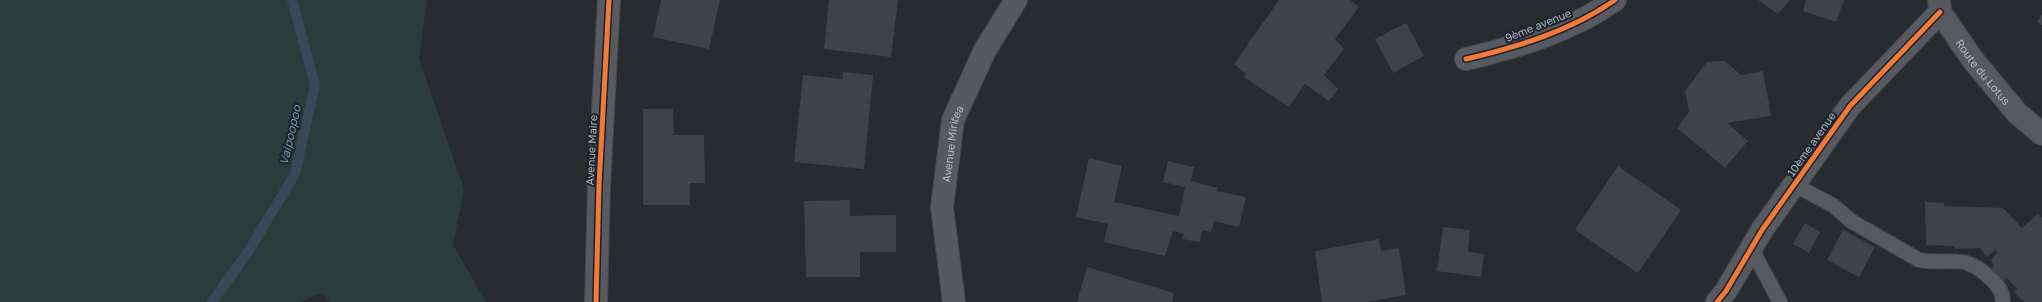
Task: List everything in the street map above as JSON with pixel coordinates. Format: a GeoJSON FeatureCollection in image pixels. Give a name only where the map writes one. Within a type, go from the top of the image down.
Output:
{"type":"FeatureCollection","features":[{"type":"Feature","properties":{"kind":"main road","name":"Avenue Miritea"},"geometry":{"type":"LineString","coordinates":[[954,302],[942,207],[953,120],[985,50],[1016,0]]}},
{"type":"Feature","properties":{"kind":"street","name":"Avenue Maire"},"geometry":{"type":"LineString","coordinates":[[596,302],[599,185],[609,0]]}},
{"type":"Feature","properties":{"kind":"street","name":"9ème avenue"},"geometry":{"type":"LineString","coordinates":[[1466,58],[1507,49],[1534,40],[1603,8],[1615,0]]}},
{"type":"Feature","properties":{"kind":"street","name":"Route du Lotus"},"geometry":{"type":"LineString","coordinates":[[1940,6],[1973,60],[2017,113],[2042,134]]}},
{"type":"Feature","properties":{"kind":"street","name":"10ème avenue"},"geometry":{"type":"LineString","coordinates":[[1717,302],[1726,291],[1751,248],[1850,106],[1940,6]]}},
{"type":"Feature","properties":{"kind":"lane"},"geometry":{"type":"LineString","coordinates":[[1795,185],[1834,206],[1851,221],[1919,260],[1931,262],[1950,260],[1968,263],[1982,271],[1996,284],[2003,295],[2003,302]]}},
{"type":"Feature","properties":{"kind":"lane"},"geometry":{"type":"LineString","coordinates":[[1751,248],[1780,302]]}},
{"type":"Feature","properties":{"kind":"shaded area"},"geometry":{"type":"Polygon","coordinates":[[[0,0],[427,0],[419,59],[464,189],[453,245],[486,302],[329,302],[322,293],[300,302],[0,302],[0,0]]]}},
{"type":"Feature","properties":{"kind":"building"},"geometry":{"type":"Polygon","coordinates":[[[661,0],[720,0],[709,49],[653,37],[661,0]]]}},
{"type":"Feature","properties":{"kind":"building"},"geometry":{"type":"Polygon","coordinates":[[[829,0],[898,0],[891,57],[824,49],[829,0]]]}},
{"type":"Feature","properties":{"kind":"building"},"geometry":{"type":"Polygon","coordinates":[[[1279,0],[1350,0],[1359,7],[1335,39],[1344,49],[1324,75],[1338,89],[1329,101],[1305,84],[1289,107],[1244,77],[1246,74],[1234,64],[1279,0]]]}},
{"type":"Feature","properties":{"kind":"building"},"geometry":{"type":"Polygon","coordinates":[[[1758,0],[1790,0],[1778,14],[1758,0]]]}},
{"type":"Feature","properties":{"kind":"building"},"geometry":{"type":"Polygon","coordinates":[[[1806,0],[1844,0],[1836,22],[1803,11],[1806,0]]]}},
{"type":"Feature","properties":{"kind":"building"},"geometry":{"type":"Polygon","coordinates":[[[2042,14],[2042,25],[2037,22],[2042,14]]]}},
{"type":"Feature","properties":{"kind":"building"},"geometry":{"type":"Polygon","coordinates":[[[1406,23],[1424,56],[1393,73],[1375,39],[1406,23]]]}},
{"type":"Feature","properties":{"kind":"building"},"geometry":{"type":"Polygon","coordinates":[[[1725,61],[1741,75],[1763,71],[1771,116],[1727,123],[1748,141],[1725,168],[1677,128],[1689,112],[1685,91],[1707,62],[1725,61]]]}},
{"type":"Feature","properties":{"kind":"building"},"geometry":{"type":"Polygon","coordinates":[[[843,72],[873,75],[864,169],[794,162],[803,75],[842,79],[843,72]]]}},
{"type":"Feature","properties":{"kind":"building"},"geometry":{"type":"Polygon","coordinates":[[[643,109],[673,109],[674,135],[704,135],[705,183],[690,183],[690,205],[643,205],[643,109]]]}},
{"type":"Feature","properties":{"kind":"building"},"geometry":{"type":"Polygon","coordinates":[[[1089,158],[1122,166],[1114,202],[1179,216],[1185,187],[1163,182],[1168,161],[1194,167],[1191,181],[1218,188],[1217,191],[1246,197],[1239,227],[1214,221],[1211,232],[1202,230],[1200,242],[1182,239],[1184,234],[1173,231],[1165,256],[1104,242],[1108,224],[1076,217],[1089,158]]]}},
{"type":"Feature","properties":{"kind":"building"},"geometry":{"type":"Polygon","coordinates":[[[1618,166],[1681,210],[1638,273],[1575,230],[1618,166]]]}},
{"type":"Feature","properties":{"kind":"building"},"geometry":{"type":"Polygon","coordinates":[[[850,200],[850,216],[896,215],[896,252],[860,252],[860,277],[806,277],[804,201],[850,200]]]}},
{"type":"Feature","properties":{"kind":"building"},"geometry":{"type":"Polygon","coordinates":[[[1925,202],[1944,203],[1944,206],[2003,208],[2022,228],[2038,214],[2042,218],[2042,302],[2024,302],[2014,292],[2017,289],[2007,278],[2003,282],[1990,270],[1994,266],[1991,260],[1998,252],[1995,250],[1987,257],[1980,248],[1955,249],[1955,246],[1926,245],[1925,202]]]}},
{"type":"Feature","properties":{"kind":"building"},"geometry":{"type":"Polygon","coordinates":[[[1805,223],[1820,232],[1809,253],[1793,244],[1805,223]]]}},
{"type":"Feature","properties":{"kind":"building"},"geometry":{"type":"Polygon","coordinates":[[[1443,227],[1470,230],[1468,252],[1484,254],[1481,277],[1437,271],[1443,227]]]}},
{"type":"Feature","properties":{"kind":"building"},"geometry":{"type":"Polygon","coordinates":[[[1843,230],[1875,247],[1859,277],[1827,260],[1843,230]]]}},
{"type":"Feature","properties":{"kind":"building"},"geometry":{"type":"Polygon","coordinates":[[[1379,239],[1381,251],[1399,248],[1406,295],[1367,302],[1322,302],[1315,251],[1379,239]]]}},
{"type":"Feature","properties":{"kind":"building"},"geometry":{"type":"Polygon","coordinates":[[[1087,267],[1174,293],[1172,302],[1077,302],[1087,267]]]}},
{"type":"Feature","properties":{"kind":"waterway","name":"Vaipoopoo"},"geometry":{"type":"LineString","coordinates":[[212,302],[248,252],[295,174],[315,85],[292,0]]}},
{"type":"Feature","properties":{"kind":"cycle path"},"geometry":{"type":"LineString","coordinates":[[596,302],[599,185],[609,0]]}},
{"type":"Feature","properties":{"kind":"cycle path"},"geometry":{"type":"LineString","coordinates":[[1466,59],[1543,37],[1580,21],[1615,0]]}},
{"type":"Feature","properties":{"kind":"cycle path"},"geometry":{"type":"LineString","coordinates":[[1717,302],[1726,291],[1762,230],[1850,106],[1940,12]]}}]}
